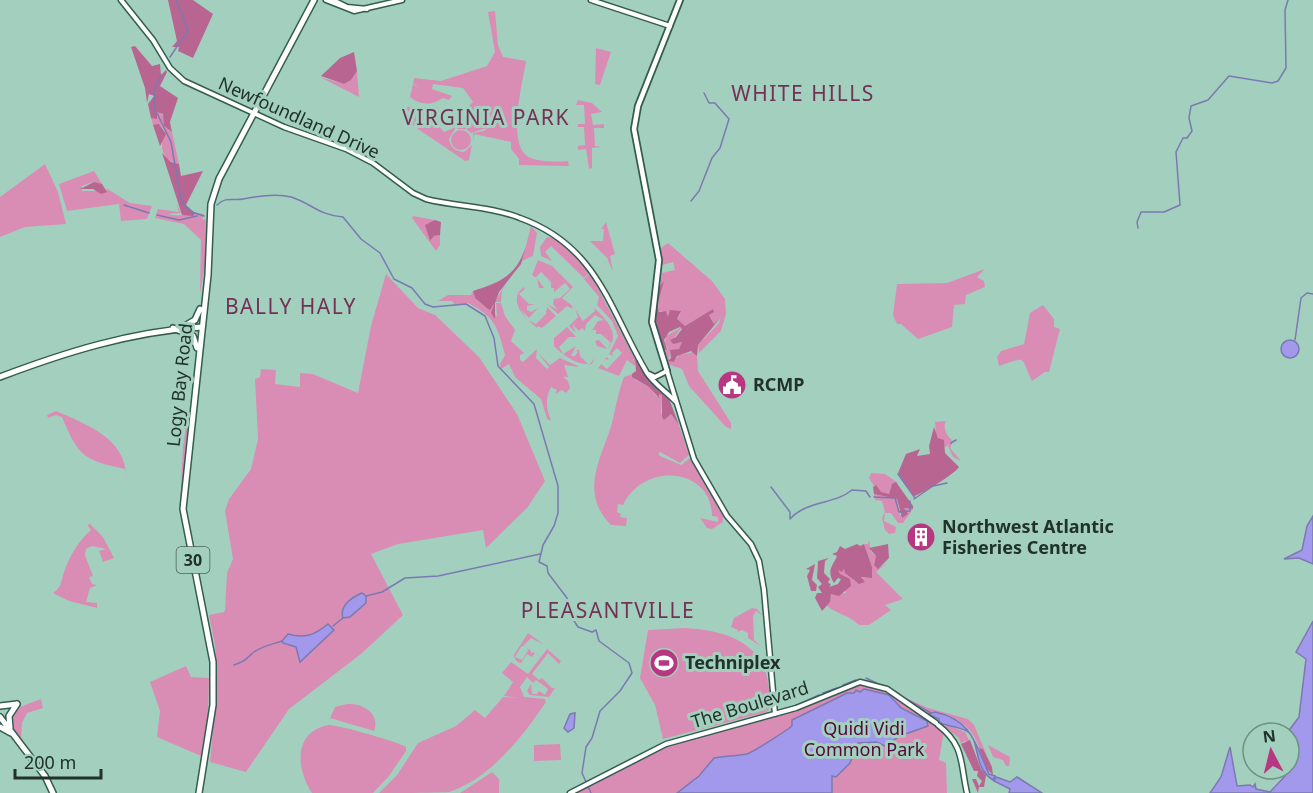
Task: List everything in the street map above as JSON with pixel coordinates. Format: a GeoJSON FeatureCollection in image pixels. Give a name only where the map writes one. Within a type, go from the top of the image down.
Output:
{"type":"FeatureCollection","features":[{"type":"Feature","properties":{"kind":"main road","name":"Logy Bay Road"},"geometry":{"type":"LineString","coordinates":[[199,793],[213,705],[213,662],[183,509],[204,303],[211,204],[219,179],[314,0]]}},
{"type":"Feature","properties":{"kind":"main road"},"geometry":{"type":"LineString","coordinates":[[667,371],[652,322],[659,268],[658,251],[634,129],[638,106],[680,0]]}},
{"type":"Feature","properties":{"kind":"main road"},"geometry":{"type":"LineString","coordinates":[[181,328],[195,320],[204,303]]}},
{"type":"Feature","properties":{"kind":"main road"},"geometry":{"type":"LineString","coordinates":[[0,377],[81,348],[173,328],[201,327]]}},
{"type":"Feature","properties":{"kind":"main road"},"geometry":{"type":"LineString","coordinates":[[173,328],[193,336],[198,353]]}},
{"type":"Feature","properties":{"kind":"main road"},"geometry":{"type":"LineString","coordinates":[[0,706],[17,704],[9,718],[11,733]]}},
{"type":"Feature","properties":{"kind":"main road"},"geometry":{"type":"LineString","coordinates":[[0,717],[45,776],[53,793]]}},
{"type":"Feature","properties":{"kind":"main road"},"geometry":{"type":"LineString","coordinates":[[0,727],[11,733]]}},
{"type":"Feature","properties":{"kind":"street","name":"Newfoundland Drive"},"geometry":{"type":"LineString","coordinates":[[121,0],[178,77],[253,113],[352,152],[426,199],[497,211],[532,222],[552,233],[575,251],[598,279],[648,374],[676,402]]}},
{"type":"Feature","properties":{"kind":"street"},"geometry":{"type":"LineString","coordinates":[[326,0],[349,11],[402,0]]}},
{"type":"Feature","properties":{"kind":"street"},"geometry":{"type":"LineString","coordinates":[[333,0],[347,7],[367,9]]}},
{"type":"Feature","properties":{"kind":"street"},"geometry":{"type":"LineString","coordinates":[[591,0],[670,26]]}},
{"type":"Feature","properties":{"kind":"street"},"geometry":{"type":"LineString","coordinates":[[648,374],[655,377],[667,371],[694,459],[727,516],[751,544],[759,561],[764,590],[775,714]]}},
{"type":"Feature","properties":{"kind":"street","name":"The Boulevard"},"geometry":{"type":"LineString","coordinates":[[570,793],[583,784],[666,744],[796,708],[855,683],[867,682],[887,689],[952,737],[958,748],[967,793]]}},
{"type":"Feature","properties":{"kind":"green space"},"geometry":{"type":"Polygon","coordinates":[[[495,11],[498,45],[503,57],[526,61],[519,99],[517,129],[523,152],[531,158],[540,160],[568,161],[569,166],[519,165],[519,159],[511,149],[511,142],[474,134],[473,141],[473,133],[484,131],[491,125],[491,120],[494,120],[490,117],[480,120],[471,117],[479,121],[489,119],[490,124],[487,128],[471,133],[467,130],[467,124],[466,129],[457,129],[461,116],[467,115],[467,111],[462,114],[460,106],[464,111],[473,102],[463,88],[433,84],[432,89],[452,96],[449,100],[443,98],[431,103],[423,103],[410,97],[413,84],[420,89],[413,83],[414,78],[441,81],[487,66],[495,52],[488,12],[495,11]]]}},
{"type":"Feature","properties":{"kind":"green space"},"geometry":{"type":"Polygon","coordinates":[[[596,48],[611,52],[600,85],[595,84],[596,48]]]}},
{"type":"Feature","properties":{"kind":"green space"},"geometry":{"type":"Polygon","coordinates":[[[357,71],[359,97],[320,77],[344,84],[351,80],[357,71]]]}},
{"type":"Feature","properties":{"kind":"green space"},"geometry":{"type":"Polygon","coordinates":[[[578,100],[592,103],[602,112],[591,114],[593,125],[604,124],[604,128],[594,128],[595,146],[602,147],[592,148],[592,168],[589,169],[586,149],[578,150],[578,146],[585,145],[584,127],[578,127],[578,124],[585,124],[584,105],[576,105],[578,100]]]}},
{"type":"Feature","properties":{"kind":"green space"},"geometry":{"type":"Polygon","coordinates":[[[412,106],[426,112],[444,132],[456,127],[449,139],[450,142],[454,149],[464,152],[472,145],[469,160],[465,161],[402,118],[406,108],[412,106]]]}},
{"type":"Feature","properties":{"kind":"green space"},"geometry":{"type":"Polygon","coordinates":[[[155,108],[158,108],[165,119],[164,126],[172,132],[179,164],[168,159],[163,152],[162,142],[165,131],[160,125],[153,125],[151,118],[157,117],[155,108]]]}},
{"type":"Feature","properties":{"kind":"green space"},"geometry":{"type":"Polygon","coordinates":[[[436,108],[451,125],[444,127],[437,124],[434,115],[436,108]]]}},
{"type":"Feature","properties":{"kind":"green space"},"geometry":{"type":"Polygon","coordinates":[[[457,130],[465,130],[471,136],[471,144],[465,150],[457,150],[451,144],[451,136],[457,130]]]}},
{"type":"Feature","properties":{"kind":"green space"},"geometry":{"type":"Polygon","coordinates":[[[45,164],[58,192],[66,224],[25,227],[0,237],[0,197],[45,164]]]}},
{"type":"Feature","properties":{"kind":"green space"},"geometry":{"type":"Polygon","coordinates":[[[94,171],[102,184],[93,182],[82,186],[82,191],[107,191],[106,188],[130,203],[152,206],[147,219],[121,221],[119,204],[67,211],[59,184],[94,171]]]}},
{"type":"Feature","properties":{"kind":"green space"},"geometry":{"type":"Polygon","coordinates":[[[176,203],[181,213],[168,214],[204,214],[202,219],[206,220],[205,264],[200,294],[201,240],[184,224],[155,218],[158,209],[179,212],[176,203]]]}},
{"type":"Feature","properties":{"kind":"green space"},"geometry":{"type":"Polygon","coordinates":[[[413,216],[435,220],[426,228],[430,241],[434,236],[440,235],[440,245],[436,251],[412,218],[413,216]]]}},
{"type":"Feature","properties":{"kind":"green space"},"geometry":{"type":"Polygon","coordinates":[[[606,222],[615,254],[610,256],[613,272],[607,258],[590,241],[603,241],[604,229],[601,229],[606,222]]]}},
{"type":"Feature","properties":{"kind":"green space"},"geometry":{"type":"Polygon","coordinates":[[[531,226],[537,233],[533,256],[522,261],[531,226]]]}},
{"type":"Feature","properties":{"kind":"green space"},"geometry":{"type":"Polygon","coordinates":[[[547,237],[565,245],[590,272],[584,278],[551,246],[545,252],[552,261],[541,256],[540,247],[547,237]]]}},
{"type":"Feature","properties":{"kind":"green space"},"geometry":{"type":"Polygon","coordinates":[[[668,243],[712,281],[725,299],[726,314],[721,331],[699,353],[698,345],[719,323],[721,316],[714,324],[709,315],[712,310],[685,326],[677,320],[680,314],[673,312],[668,317],[665,311],[657,311],[662,273],[675,270],[673,262],[662,265],[661,248],[668,243]]]}},
{"type":"Feature","properties":{"kind":"green space"},"geometry":{"type":"Polygon","coordinates":[[[538,260],[552,266],[573,287],[562,298],[574,307],[571,306],[573,309],[567,306],[558,314],[547,304],[558,310],[553,304],[554,299],[560,298],[570,289],[565,283],[554,292],[551,282],[541,272],[537,278],[532,275],[538,260]]]}},
{"type":"Feature","properties":{"kind":"green space"},"geometry":{"type":"Polygon","coordinates":[[[985,269],[977,277],[984,281],[985,287],[966,295],[965,304],[954,305],[952,327],[918,339],[901,324],[897,324],[893,315],[897,284],[947,283],[985,269]]]}},
{"type":"Feature","properties":{"kind":"green space"},"geometry":{"type":"Polygon","coordinates":[[[386,274],[418,308],[435,315],[479,357],[517,414],[545,481],[527,508],[486,548],[483,530],[398,544],[371,554],[403,615],[361,654],[289,709],[246,772],[210,762],[217,687],[215,645],[209,615],[225,610],[227,573],[233,559],[225,511],[229,499],[251,469],[258,439],[255,379],[260,377],[261,369],[276,370],[275,384],[300,387],[300,373],[313,374],[358,393],[371,326],[386,274]]]}},
{"type":"Feature","properties":{"kind":"green space"},"geometry":{"type":"Polygon","coordinates":[[[591,275],[635,359],[635,366],[627,360],[619,376],[598,368],[601,364],[607,369],[622,353],[617,348],[612,353],[613,356],[609,354],[618,336],[612,321],[597,305],[599,297],[584,279],[591,275]]]}},
{"type":"Feature","properties":{"kind":"green space"},"geometry":{"type":"Polygon","coordinates":[[[507,281],[502,291],[501,302],[495,302],[492,309],[497,317],[496,303],[501,303],[505,316],[515,330],[511,341],[524,353],[520,355],[520,360],[523,362],[537,349],[536,358],[547,369],[549,367],[537,352],[550,365],[560,358],[580,367],[564,365],[568,377],[563,377],[568,381],[570,388],[566,393],[562,390],[555,394],[557,390],[551,387],[547,403],[551,421],[547,419],[541,399],[515,377],[509,364],[501,369],[500,364],[505,355],[494,323],[484,313],[468,303],[455,305],[452,301],[438,301],[448,295],[471,295],[473,291],[475,298],[490,310],[507,281]]]}},
{"type":"Feature","properties":{"kind":"green space"},"geometry":{"type":"Polygon","coordinates":[[[523,287],[525,289],[519,294],[529,304],[535,304],[527,306],[527,310],[531,312],[538,308],[529,318],[520,309],[527,319],[518,307],[518,294],[523,287]]]}},
{"type":"Feature","properties":{"kind":"green space"},"geometry":{"type":"Polygon","coordinates":[[[1043,305],[1054,319],[1054,327],[1060,329],[1049,372],[1045,372],[1032,381],[1022,361],[1015,360],[999,366],[997,357],[1001,351],[1024,344],[1030,313],[1043,305]]]}},
{"type":"Feature","properties":{"kind":"green space"},"geometry":{"type":"Polygon","coordinates":[[[547,307],[556,316],[542,328],[537,326],[537,328],[528,320],[536,324],[546,314],[547,307]]]}},
{"type":"Feature","properties":{"kind":"green space"},"geometry":{"type":"Polygon","coordinates":[[[594,308],[611,327],[613,333],[611,344],[607,349],[611,343],[601,334],[596,334],[596,330],[592,330],[598,321],[604,320],[595,315],[586,324],[585,331],[582,328],[579,331],[572,324],[576,333],[569,326],[578,317],[575,309],[583,321],[595,311],[594,308]]]}},
{"type":"Feature","properties":{"kind":"green space"},"geometry":{"type":"Polygon","coordinates":[[[567,327],[576,337],[569,337],[559,347],[563,354],[554,346],[554,338],[567,327]]]}},
{"type":"Feature","properties":{"kind":"green space"},"geometry":{"type":"Polygon","coordinates":[[[656,327],[665,351],[668,349],[665,344],[666,336],[682,327],[674,338],[676,343],[683,342],[679,349],[670,352],[669,361],[674,362],[679,355],[694,352],[697,356],[698,371],[731,423],[731,429],[726,427],[689,386],[682,369],[667,364],[656,327]]]}},
{"type":"Feature","properties":{"kind":"green space"},"geometry":{"type":"Polygon","coordinates":[[[599,340],[607,349],[597,346],[595,341],[599,340]]]}},
{"type":"Feature","properties":{"kind":"green space"},"geometry":{"type":"Polygon","coordinates":[[[576,346],[571,356],[575,356],[578,352],[576,350],[579,350],[580,356],[588,364],[572,360],[563,354],[576,346]]]}},
{"type":"Feature","properties":{"kind":"green space"},"geometry":{"type":"Polygon","coordinates":[[[632,374],[636,380],[649,387],[657,397],[660,393],[662,395],[661,413],[664,420],[671,414],[679,425],[689,455],[680,463],[660,452],[658,455],[681,465],[690,458],[723,516],[723,522],[712,529],[707,528],[700,518],[718,522],[718,517],[712,516],[709,499],[700,487],[689,479],[675,476],[660,476],[645,482],[633,491],[623,505],[618,504],[617,512],[621,514],[620,517],[627,518],[626,526],[611,525],[601,513],[594,487],[595,474],[624,377],[632,374]]]}},
{"type":"Feature","properties":{"kind":"green space"},"geometry":{"type":"Polygon","coordinates":[[[189,408],[182,505],[180,506],[183,446],[189,408]]]}},
{"type":"Feature","properties":{"kind":"green space"},"geometry":{"type":"Polygon","coordinates":[[[56,411],[94,429],[105,437],[122,456],[126,469],[101,463],[84,455],[73,440],[62,417],[56,415],[48,418],[47,415],[56,411]]]}},
{"type":"Feature","properties":{"kind":"green space"},"geometry":{"type":"Polygon","coordinates":[[[946,421],[946,432],[953,441],[950,448],[961,461],[953,457],[948,446],[950,444],[945,447],[936,434],[935,422],[946,421]]]}},
{"type":"Feature","properties":{"kind":"green space"},"geometry":{"type":"Polygon","coordinates":[[[871,473],[885,474],[898,483],[891,486],[889,494],[882,493],[869,478],[871,473]]]}},
{"type":"Feature","properties":{"kind":"green space"},"geometry":{"type":"Polygon","coordinates":[[[874,494],[897,499],[900,516],[905,511],[903,508],[913,509],[903,523],[898,523],[891,513],[885,513],[884,521],[896,527],[895,533],[889,534],[885,530],[882,518],[885,512],[882,501],[875,500],[874,494]]]}},
{"type":"Feature","properties":{"kind":"green space"},"geometry":{"type":"Polygon","coordinates":[[[89,523],[103,537],[114,558],[103,562],[99,551],[106,549],[92,546],[86,549],[85,555],[93,576],[89,577],[92,584],[97,585],[90,588],[86,602],[97,603],[97,608],[69,601],[53,593],[60,586],[66,566],[75,549],[91,530],[89,523]]]}},
{"type":"Feature","properties":{"kind":"green space"},"geometry":{"type":"Polygon","coordinates":[[[869,540],[871,552],[876,556],[874,565],[878,568],[887,563],[876,572],[903,599],[885,605],[891,610],[869,625],[859,625],[826,605],[830,602],[831,594],[846,593],[838,570],[844,569],[854,581],[865,582],[861,578],[872,577],[872,567],[864,544],[868,544],[869,540]]]}},
{"type":"Feature","properties":{"kind":"green space"},"geometry":{"type":"Polygon","coordinates":[[[752,608],[757,609],[763,616],[756,611],[753,616],[754,640],[762,647],[748,638],[748,633],[742,630],[737,632],[738,630],[731,627],[734,618],[752,608]]]}},
{"type":"Feature","properties":{"kind":"green space"},"geometry":{"type":"Polygon","coordinates":[[[685,628],[726,635],[749,648],[758,657],[765,669],[771,697],[768,711],[765,709],[767,712],[663,739],[655,705],[640,678],[648,630],[685,628]]]}},
{"type":"Feature","properties":{"kind":"green space"},"geometry":{"type":"Polygon","coordinates":[[[528,633],[543,644],[531,638],[525,644],[522,643],[525,645],[515,657],[522,660],[528,651],[527,648],[531,651],[531,655],[532,652],[535,653],[532,657],[527,654],[520,663],[516,660],[514,655],[528,633]]]}},
{"type":"Feature","properties":{"kind":"green space"},"geometry":{"type":"Polygon","coordinates":[[[547,649],[561,661],[559,664],[548,653],[532,674],[555,688],[549,697],[530,695],[527,691],[531,684],[532,694],[537,694],[539,691],[545,695],[548,689],[536,680],[533,683],[527,677],[520,687],[524,697],[545,699],[546,702],[527,729],[492,767],[464,786],[449,792],[379,793],[397,775],[418,743],[456,726],[475,710],[485,718],[503,697],[518,698],[504,696],[513,682],[502,673],[511,662],[528,674],[547,649]]]}},
{"type":"Feature","properties":{"kind":"green space"},"geometry":{"type":"Polygon","coordinates":[[[186,666],[191,677],[209,678],[208,716],[201,756],[157,737],[160,711],[150,682],[186,666]]]}},
{"type":"Feature","properties":{"kind":"green space","name":"Quidi Vidi Common Park"},"geometry":{"type":"Polygon","coordinates":[[[859,684],[887,690],[944,731],[939,760],[946,763],[947,793],[573,793],[670,744],[789,712],[859,684]]]}},
{"type":"Feature","properties":{"kind":"green space"},"geometry":{"type":"Polygon","coordinates":[[[906,698],[928,708],[968,719],[974,725],[992,767],[972,733],[960,721],[935,713],[926,714],[906,698]]]}},
{"type":"Feature","properties":{"kind":"green space"},"geometry":{"type":"Polygon","coordinates":[[[41,699],[43,708],[27,713],[22,723],[21,739],[11,725],[12,715],[20,707],[41,699]]]}},
{"type":"Feature","properties":{"kind":"green space"},"geometry":{"type":"Polygon","coordinates":[[[347,704],[359,705],[369,710],[375,719],[374,731],[330,718],[335,707],[347,704]]]}},
{"type":"Feature","properties":{"kind":"green space"},"geometry":{"type":"Polygon","coordinates":[[[328,725],[355,730],[393,742],[406,747],[406,751],[389,776],[373,793],[312,793],[301,763],[303,743],[308,735],[328,725]]]}},
{"type":"Feature","properties":{"kind":"green space"},"geometry":{"type":"Polygon","coordinates":[[[947,725],[965,732],[970,742],[964,741],[961,744],[959,738],[945,727],[947,725]]]}},
{"type":"Feature","properties":{"kind":"green space"},"geometry":{"type":"Polygon","coordinates":[[[560,744],[561,760],[534,761],[534,745],[560,744]]]}},
{"type":"Feature","properties":{"kind":"green space"},"geometry":{"type":"Polygon","coordinates":[[[988,745],[1010,757],[1009,766],[1006,766],[1003,760],[993,757],[988,745]]]}},
{"type":"Feature","properties":{"kind":"green space"},"geometry":{"type":"Polygon","coordinates":[[[492,772],[499,779],[499,793],[460,793],[492,772]]]}},
{"type":"Feature","properties":{"kind":"shaded area"},"geometry":{"type":"Polygon","coordinates":[[[168,0],[193,0],[213,14],[193,58],[178,51],[179,47],[172,47],[177,41],[168,0]]]}},
{"type":"Feature","properties":{"kind":"shaded area"},"geometry":{"type":"Polygon","coordinates":[[[135,46],[152,66],[160,64],[161,75],[166,70],[167,72],[160,86],[178,98],[170,122],[172,132],[164,126],[163,114],[157,112],[157,119],[151,118],[148,104],[154,96],[149,94],[147,103],[145,88],[131,47],[135,46]]]}},
{"type":"Feature","properties":{"kind":"shaded area"},"geometry":{"type":"Polygon","coordinates":[[[354,52],[357,71],[351,80],[344,84],[321,76],[340,58],[354,52]]]}},
{"type":"Feature","properties":{"kind":"shaded area"},"geometry":{"type":"Polygon","coordinates":[[[159,124],[166,134],[160,146],[153,125],[159,124]]]}},
{"type":"Feature","properties":{"kind":"shaded area"},"geometry":{"type":"Polygon","coordinates":[[[162,153],[171,162],[179,164],[181,176],[203,171],[186,205],[195,213],[193,216],[182,215],[162,153]]]}},
{"type":"Feature","properties":{"kind":"shaded area"},"geometry":{"type":"Polygon","coordinates":[[[94,182],[102,184],[107,192],[101,194],[93,189],[80,189],[94,182]]]}},
{"type":"Feature","properties":{"kind":"shaded area"},"geometry":{"type":"Polygon","coordinates":[[[435,220],[441,222],[440,235],[434,236],[430,241],[425,225],[435,220]]]}},
{"type":"Feature","properties":{"kind":"shaded area"},"geometry":{"type":"Polygon","coordinates":[[[526,246],[521,264],[499,292],[495,303],[495,319],[491,313],[494,304],[490,310],[488,309],[475,298],[473,291],[499,281],[512,271],[526,246]]]}},
{"type":"Feature","properties":{"kind":"shaded area"},"geometry":{"type":"Polygon","coordinates":[[[664,281],[657,306],[659,312],[666,311],[668,317],[670,310],[681,311],[677,319],[685,326],[713,309],[714,312],[709,315],[714,324],[722,316],[698,345],[697,356],[691,351],[677,356],[674,362],[668,361],[671,358],[670,350],[679,349],[682,342],[673,344],[670,340],[676,337],[682,329],[680,327],[669,332],[664,340],[667,350],[664,350],[656,324],[655,306],[656,297],[664,281]]]}},
{"type":"Feature","properties":{"kind":"shaded area"},"geometry":{"type":"Polygon","coordinates":[[[1290,340],[1296,343],[1299,349],[1296,355],[1290,358],[1284,355],[1281,349],[1284,343],[1290,340]]]}},
{"type":"Feature","properties":{"kind":"shaded area"},"geometry":{"type":"Polygon","coordinates":[[[635,359],[646,377],[668,396],[679,425],[671,414],[664,420],[662,417],[662,395],[659,394],[659,398],[649,387],[632,377],[636,371],[635,359]]]}},
{"type":"Feature","properties":{"kind":"shaded area"},"geometry":{"type":"Polygon","coordinates":[[[934,427],[938,438],[944,440],[945,453],[959,467],[952,474],[914,496],[898,473],[906,454],[920,449],[917,456],[930,454],[929,446],[934,427]]]}},
{"type":"Feature","properties":{"kind":"shaded area"},"geometry":{"type":"Polygon","coordinates":[[[896,482],[913,506],[913,509],[904,508],[908,514],[902,518],[897,499],[874,494],[873,487],[876,485],[881,492],[889,494],[892,484],[896,482]]]}},
{"type":"Feature","properties":{"kind":"shaded area"},"geometry":{"type":"Polygon","coordinates":[[[1313,516],[1313,564],[1299,558],[1284,559],[1302,550],[1307,526],[1313,516]]]}},
{"type":"Feature","properties":{"kind":"shaded area"},"geometry":{"type":"Polygon","coordinates":[[[857,544],[860,546],[864,544],[872,567],[872,578],[861,577],[865,582],[859,584],[845,573],[844,569],[842,572],[838,570],[840,574],[850,579],[851,586],[839,596],[831,594],[830,602],[822,611],[815,598],[817,593],[822,593],[818,587],[822,584],[817,578],[818,561],[829,558],[825,561],[824,573],[830,579],[829,587],[838,584],[841,579],[838,578],[834,583],[831,575],[831,568],[837,556],[832,554],[837,552],[840,546],[845,549],[857,544]]]}},
{"type":"Feature","properties":{"kind":"shaded area"},"geometry":{"type":"Polygon","coordinates":[[[888,544],[889,558],[878,569],[874,565],[876,556],[869,548],[888,544]]]}},
{"type":"Feature","properties":{"kind":"shaded area"},"geometry":{"type":"Polygon","coordinates":[[[815,564],[812,580],[817,585],[816,591],[811,591],[807,576],[810,570],[806,569],[815,564]]]}},
{"type":"Feature","properties":{"kind":"shaded area"},"geometry":{"type":"Polygon","coordinates":[[[362,593],[366,596],[366,603],[350,617],[343,618],[345,606],[362,593]]]}},
{"type":"Feature","properties":{"kind":"shaded area"},"geometry":{"type":"Polygon","coordinates":[[[1313,621],[1313,793],[1210,793],[1221,777],[1230,747],[1237,786],[1250,785],[1253,787],[1255,784],[1256,789],[1270,792],[1280,781],[1301,781],[1301,721],[1296,721],[1299,717],[1306,659],[1296,652],[1313,621]]]}},
{"type":"Feature","properties":{"kind":"shaded area"},"geometry":{"type":"Polygon","coordinates":[[[328,624],[334,630],[300,662],[296,647],[282,641],[288,634],[309,635],[328,624]]]}},
{"type":"Feature","properties":{"kind":"shaded area"},"geometry":{"type":"Polygon","coordinates":[[[864,689],[889,695],[901,708],[927,721],[928,726],[900,736],[885,746],[876,742],[858,743],[850,763],[836,777],[832,776],[832,793],[677,793],[699,776],[714,758],[747,754],[792,726],[792,720],[847,693],[854,693],[856,690],[860,692],[864,689]]]}},
{"type":"Feature","properties":{"kind":"shaded area"},"geometry":{"type":"Polygon","coordinates":[[[935,712],[957,721],[965,727],[971,735],[967,731],[939,723],[939,719],[928,714],[935,712]]]}},
{"type":"Feature","properties":{"kind":"shaded area"},"geometry":{"type":"Polygon","coordinates":[[[575,713],[574,728],[568,732],[564,728],[570,714],[575,713]]]}},
{"type":"Feature","properties":{"kind":"shaded area"},"geometry":{"type":"Polygon","coordinates":[[[971,736],[989,774],[995,776],[993,780],[982,768],[971,736]]]}},
{"type":"Feature","properties":{"kind":"shaded area"},"geometry":{"type":"Polygon","coordinates":[[[970,740],[981,769],[986,775],[984,787],[979,787],[978,793],[972,779],[976,779],[979,786],[982,781],[977,776],[978,771],[974,771],[961,744],[970,740]]]}},
{"type":"Feature","properties":{"kind":"shaded area"},"geometry":{"type":"Polygon","coordinates":[[[979,748],[983,749],[992,767],[993,775],[986,768],[979,748]]]}},
{"type":"Feature","properties":{"kind":"shaded area"},"geometry":{"type":"Polygon","coordinates":[[[996,777],[1010,782],[1017,777],[1042,793],[1009,793],[1010,789],[994,781],[996,777]]]}},
{"type":"Feature","properties":{"kind":"waterway"},"geometry":{"type":"LineString","coordinates":[[170,57],[188,30],[176,0]]}},
{"type":"Feature","properties":{"kind":"waterway"},"geometry":{"type":"LineString","coordinates":[[1138,228],[1137,222],[1141,212],[1164,212],[1180,205],[1176,152],[1183,138],[1187,138],[1192,131],[1189,118],[1191,106],[1208,100],[1229,76],[1272,83],[1278,81],[1286,68],[1285,10],[1288,0]]}},
{"type":"Feature","properties":{"kind":"waterway"},"geometry":{"type":"LineString","coordinates":[[161,75],[155,88],[154,107],[171,142],[181,199],[189,211],[204,216]]}},
{"type":"Feature","properties":{"kind":"waterway"},"geometry":{"type":"LineString","coordinates":[[691,201],[699,191],[712,158],[720,148],[729,119],[715,103],[709,103],[704,93]]}},
{"type":"Feature","properties":{"kind":"waterway"},"geometry":{"type":"LineString","coordinates":[[217,205],[227,200],[279,195],[291,197],[327,214],[343,217],[361,239],[380,253],[394,279],[412,288],[425,304],[433,307],[466,304],[485,316],[494,338],[498,366],[534,404],[558,486],[558,513],[554,526],[543,545],[539,562],[547,566],[548,573],[567,598],[571,616],[578,627],[592,632],[596,630],[599,641],[629,663],[632,673],[620,691],[600,711],[592,738],[586,747],[582,773],[591,793]]}},
{"type":"Feature","properties":{"kind":"waterway"},"geometry":{"type":"LineString","coordinates":[[124,205],[149,213]]}},
{"type":"Feature","properties":{"kind":"waterway"},"geometry":{"type":"LineString","coordinates":[[157,215],[179,220],[197,216]]}},
{"type":"Feature","properties":{"kind":"waterway"},"geometry":{"type":"LineString","coordinates":[[1295,340],[1301,298],[1307,293],[1313,294]]}},
{"type":"Feature","properties":{"kind":"waterway"},"geometry":{"type":"LineString","coordinates":[[951,443],[956,440]]}},
{"type":"Feature","properties":{"kind":"waterway"},"geometry":{"type":"LineString","coordinates":[[898,474],[915,498]]}},
{"type":"Feature","properties":{"kind":"waterway"},"geometry":{"type":"LineString","coordinates":[[914,499],[933,486],[947,483]]}},
{"type":"Feature","properties":{"kind":"waterway"},"geometry":{"type":"LineString","coordinates":[[771,487],[790,512],[790,518]]}},
{"type":"Feature","properties":{"kind":"waterway"},"geometry":{"type":"LineString","coordinates":[[790,519],[812,505],[837,498],[852,490],[866,491],[870,497]]}},
{"type":"Feature","properties":{"kind":"waterway"},"geometry":{"type":"LineString","coordinates":[[874,497],[895,498],[899,512],[910,511],[910,501]]}},
{"type":"Feature","properties":{"kind":"waterway"},"geometry":{"type":"LineString","coordinates":[[366,596],[382,592],[405,578],[438,576],[540,554]]}},
{"type":"Feature","properties":{"kind":"waterway"},"geometry":{"type":"LineString","coordinates":[[333,626],[343,618]]}},
{"type":"Feature","properties":{"kind":"waterway"},"geometry":{"type":"LineString","coordinates":[[234,665],[260,648],[282,641]]}},
{"type":"Feature","properties":{"kind":"waterway"},"geometry":{"type":"LineString","coordinates":[[866,678],[899,694]]}},
{"type":"Feature","properties":{"kind":"waterway"},"geometry":{"type":"LineString","coordinates":[[843,685],[856,680]]}},
{"type":"Feature","properties":{"kind":"waterway"},"geometry":{"type":"LineString","coordinates":[[823,693],[837,688]]}},
{"type":"Feature","properties":{"kind":"waterway"},"geometry":{"type":"LineString","coordinates":[[802,703],[819,695]]}},
{"type":"Feature","properties":{"kind":"waterway"},"geometry":{"type":"LineString","coordinates":[[906,699],[931,713]]}},
{"type":"Feature","properties":{"kind":"waterway"},"geometry":{"type":"LineString","coordinates":[[785,709],[801,704]]}},
{"type":"Feature","properties":{"kind":"place","name":"RCMP"},"geometry":{"type":"Point","coordinates":[732,385]}},
{"type":"Feature","properties":{"kind":"place","name":"Northwest Atlantic Fisheries Centre"},"geometry":{"type":"Point","coordinates":[921,537]}},
{"type":"Feature","properties":{"kind":"place","name":"Techniplex"},"geometry":{"type":"Point","coordinates":[664,663]}},
{"type":"Feature","properties":{"kind":"district","name":"WHITE HILLS"},"geometry":{"type":"Point","coordinates":[803,94]}},
{"type":"Feature","properties":{"kind":"district","name":"VIRGINIA PARK"},"geometry":{"type":"Point","coordinates":[486,118]}},
{"type":"Feature","properties":{"kind":"district","name":"BALLY HALY"},"geometry":{"type":"Point","coordinates":[291,307]}},
{"type":"Feature","properties":{"kind":"district","name":"PLEASANTVILLE"},"geometry":{"type":"Point","coordinates":[608,611]}}]}
